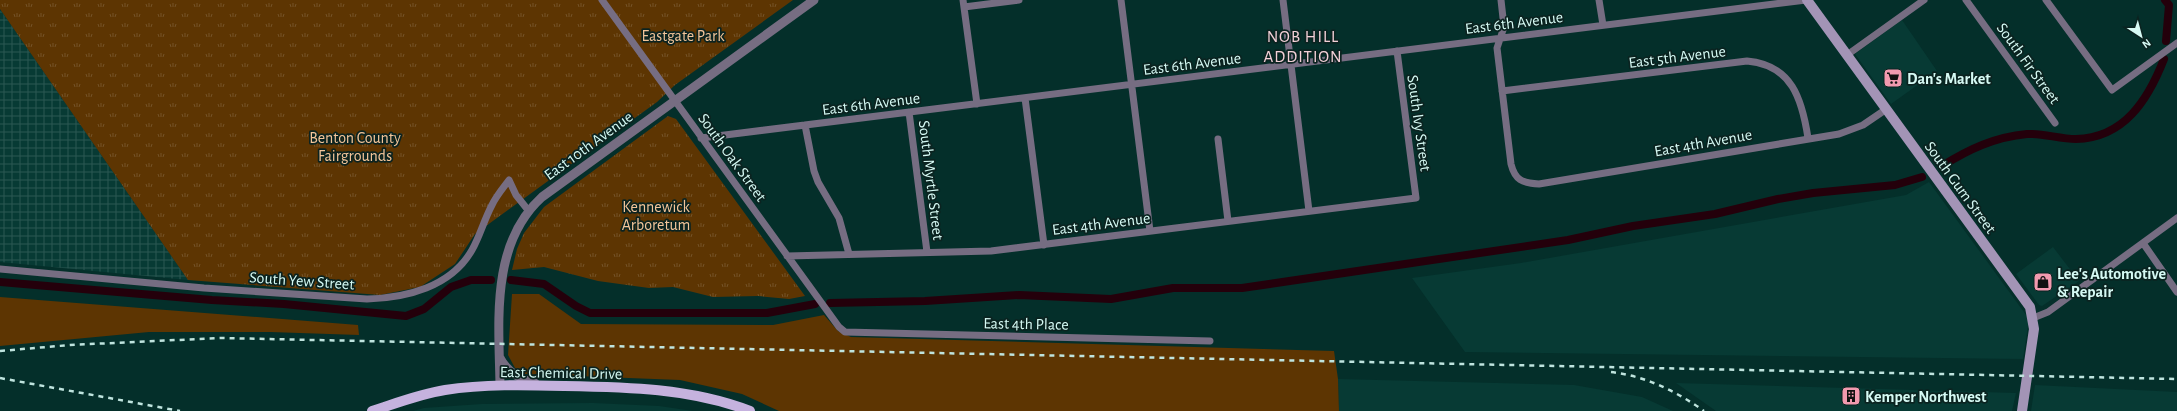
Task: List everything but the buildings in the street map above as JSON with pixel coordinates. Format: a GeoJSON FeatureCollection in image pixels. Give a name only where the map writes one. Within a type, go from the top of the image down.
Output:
{"type":"FeatureCollection","features":[{"type":"Feature","properties":{"kind":"main road","name":"South Gum Street"},"geometry":{"type":"LineString","coordinates":[[1807,0],[2025,300],[2033,318],[2034,334],[2022,411]]}},
{"type":"Feature","properties":{"kind":"main road","name":"East Chemical Drive"},"geometry":{"type":"LineString","coordinates":[[372,411],[416,396],[446,390],[500,385],[615,387],[681,393],[736,406],[750,411]]}},
{"type":"Feature","properties":{"kind":"street","name":"South Oak Street"},"geometry":{"type":"LineString","coordinates":[[602,0],[842,330]]}},
{"type":"Feature","properties":{"kind":"street","name":"East 10th Avenue"},"geometry":{"type":"LineString","coordinates":[[500,385],[503,266],[508,249],[528,210],[542,197],[814,0]]}},
{"type":"Feature","properties":{"kind":"street"},"geometry":{"type":"LineString","coordinates":[[977,104],[964,3],[1019,0]]}},
{"type":"Feature","properties":{"kind":"street"},"geometry":{"type":"LineString","coordinates":[[1121,0],[1150,231]]}},
{"type":"Feature","properties":{"kind":"street"},"geometry":{"type":"LineString","coordinates":[[1283,0],[1309,211]]}},
{"type":"Feature","properties":{"kind":"street"},"geometry":{"type":"LineString","coordinates":[[1501,0],[1504,26],[1497,48],[1502,91]]}},
{"type":"Feature","properties":{"kind":"street"},"geometry":{"type":"LineString","coordinates":[[1600,0],[1603,26]]}},
{"type":"Feature","properties":{"kind":"street","name":"East 6th Avenue"},"geometry":{"type":"LineString","coordinates":[[701,138],[1807,0]]}},
{"type":"Feature","properties":{"kind":"street"},"geometry":{"type":"LineString","coordinates":[[1847,55],[1924,0]]}},
{"type":"Feature","properties":{"kind":"street","name":"South Fir Street"},"geometry":{"type":"LineString","coordinates":[[1966,0],[2055,123]]}},
{"type":"Feature","properties":{"kind":"street"},"geometry":{"type":"LineString","coordinates":[[2046,0],[2112,90],[2177,43]]}},
{"type":"Feature","properties":{"kind":"street","name":"South Ivy Street"},"geometry":{"type":"LineString","coordinates":[[1397,51],[1416,198]]}},
{"type":"Feature","properties":{"kind":"street","name":"East 5th Avenue"},"geometry":{"type":"LineString","coordinates":[[1502,91],[1747,61],[1758,62],[1775,69],[1793,89],[1803,108],[1808,138]]}},
{"type":"Feature","properties":{"kind":"street","name":"East 4th Avenue"},"geometry":{"type":"LineString","coordinates":[[1502,91],[1513,173],[1519,181],[1539,184],[1851,131],[1886,110]]}},
{"type":"Feature","properties":{"kind":"street"},"geometry":{"type":"LineString","coordinates":[[1025,98],[1044,245]]}},
{"type":"Feature","properties":{"kind":"street","name":"South Myrtle Street"},"geometry":{"type":"LineString","coordinates":[[909,112],[927,252]]}},
{"type":"Feature","properties":{"kind":"street"},"geometry":{"type":"LineString","coordinates":[[805,125],[814,171],[818,182],[839,218],[849,254]]}},
{"type":"Feature","properties":{"kind":"street"},"geometry":{"type":"LineString","coordinates":[[1218,139],[1228,221]]}},
{"type":"Feature","properties":{"kind":"street","name":"South Yew Street"},"geometry":{"type":"LineString","coordinates":[[0,269],[212,288],[367,299],[391,299],[429,287],[461,263],[471,252],[492,204],[509,180],[516,195],[528,210]]}},
{"type":"Feature","properties":{"kind":"street","name":"East 4th Avenue"},"geometry":{"type":"LineString","coordinates":[[787,256],[991,251],[1416,198]]}},
{"type":"Feature","properties":{"kind":"street"},"geometry":{"type":"LineString","coordinates":[[2033,318],[2048,312],[2177,218]]}},
{"type":"Feature","properties":{"kind":"street"},"geometry":{"type":"LineString","coordinates":[[2142,243],[2177,292]]}},
{"type":"Feature","properties":{"kind":"street","name":"East 4th Place"},"geometry":{"type":"LineString","coordinates":[[842,330],[852,333],[1210,340]]}},
{"type":"Feature","properties":{"kind":"street"},"geometry":{"type":"LineString","coordinates":[[500,356],[504,365],[512,373],[525,380],[542,385]]}},
{"type":"Feature","properties":{"kind":"shaded area"},"geometry":{"type":"Polygon","coordinates":[[[0,9],[188,280],[0,262],[0,9]]]}},
{"type":"Feature","properties":{"kind":"shaded area"},"geometry":{"type":"Polygon","coordinates":[[[1902,20],[1937,71],[1891,104],[1855,54],[1902,20]]]}},
{"type":"Feature","properties":{"kind":"shaded area"},"geometry":{"type":"Polygon","coordinates":[[[1929,182],[2029,319],[2023,359],[1465,352],[1412,278],[1521,263],[1906,195],[1929,182]]]}},
{"type":"Feature","properties":{"kind":"shaded area"},"geometry":{"type":"Polygon","coordinates":[[[2053,247],[2079,281],[2042,306],[2039,305],[2016,274],[2053,247]]]}},
{"type":"Feature","properties":{"kind":"shaded area"},"geometry":{"type":"Polygon","coordinates":[[[1338,379],[1574,385],[1642,397],[1673,411],[1339,411],[1338,379]]]}},
{"type":"Feature","properties":{"kind":"shaded area"},"geometry":{"type":"Polygon","coordinates":[[[1676,383],[2016,393],[2012,411],[1716,411],[1676,383]]]}},
{"type":"Feature","properties":{"kind":"shaded area"},"geometry":{"type":"Polygon","coordinates":[[[2035,385],[2177,392],[2177,411],[2031,411],[2035,385]]]}},
{"type":"Feature","properties":{"kind":"shaded area"},"geometry":{"type":"Polygon","coordinates":[[[593,403],[659,406],[693,411],[413,411],[424,408],[482,404],[593,403]]]}},
{"type":"Feature","properties":{"kind":"green space","name":"Benton County Fairgrounds"},"geometry":{"type":"Polygon","coordinates":[[[0,0],[793,0],[675,85],[657,102],[475,234],[455,264],[420,287],[380,295],[188,280],[0,9],[0,0]]]}},
{"type":"Feature","properties":{"kind":"green space","name":"Kennewick Arboretum"},"geometry":{"type":"Polygon","coordinates":[[[668,116],[676,119],[805,296],[789,299],[758,296],[713,297],[673,287],[649,288],[598,281],[544,267],[512,270],[517,249],[524,233],[544,207],[668,116]]]}},
{"type":"Feature","properties":{"kind":"green space"},"geometry":{"type":"Polygon","coordinates":[[[512,294],[539,294],[581,324],[773,325],[824,315],[838,331],[851,337],[1334,351],[1338,379],[1339,411],[779,411],[742,394],[680,380],[525,374],[515,368],[508,355],[512,294]]]}},
{"type":"Feature","properties":{"kind":"green space"},"geometry":{"type":"Polygon","coordinates":[[[0,297],[358,325],[359,335],[270,332],[149,332],[0,346],[0,297]]]}},
{"type":"Feature","properties":{"kind":"waterway"},"geometry":{"type":"LineString","coordinates":[[2165,0],[2169,5],[2166,41]]}},
{"type":"Feature","properties":{"kind":"waterway"},"geometry":{"type":"LineString","coordinates":[[1942,166],[1972,149],[2004,138],[2033,134],[2076,139],[2093,137],[2108,132],[2121,124],[2142,102],[2158,74],[2164,59]]}},
{"type":"Feature","properties":{"kind":"waterway"},"geometry":{"type":"LineString","coordinates":[[830,303],[925,301],[1019,295],[1111,299],[1173,288],[1242,288],[1568,240],[1633,226],[1715,214],[1778,199],[1813,193],[1895,185],[1922,177]]}},
{"type":"Feature","properties":{"kind":"waterway"},"geometry":{"type":"LineString","coordinates":[[0,282],[212,300],[284,304],[406,316],[424,309],[451,287],[471,280],[491,280]]}},
{"type":"Feature","properties":{"kind":"waterway"},"geometry":{"type":"LineString","coordinates":[[511,280],[544,284],[576,306],[590,313],[767,313],[815,304]]}},
{"type":"Feature","properties":{"kind":"railway"},"geometry":{"type":"LineString","coordinates":[[0,351],[70,345],[220,338],[2177,379]]}},
{"type":"Feature","properties":{"kind":"railway"},"geometry":{"type":"LineString","coordinates":[[1611,372],[1636,377],[1660,386],[1682,397],[1704,411]]}},
{"type":"Feature","properties":{"kind":"railway"},"geometry":{"type":"LineString","coordinates":[[0,378],[180,411]]}},
{"type":"Feature","properties":{"kind":"place","name":"Dan's Market"},"geometry":{"type":"Point","coordinates":[1893,78]}},
{"type":"Feature","properties":{"kind":"place","name":"Lee's Automotive & Repair"},"geometry":{"type":"Point","coordinates":[2043,282]}},
{"type":"Feature","properties":{"kind":"place","name":"Kemper Northwest"},"geometry":{"type":"Point","coordinates":[1851,396]}},
{"type":"Feature","properties":{"kind":"district","name":"NOB HILL ADDITION"},"geometry":{"type":"Point","coordinates":[1303,46]}},
{"type":"Feature","properties":{"kind":"park label","name":"Eastgate Park"},"geometry":{"type":"Point","coordinates":[683,35]}}]}
